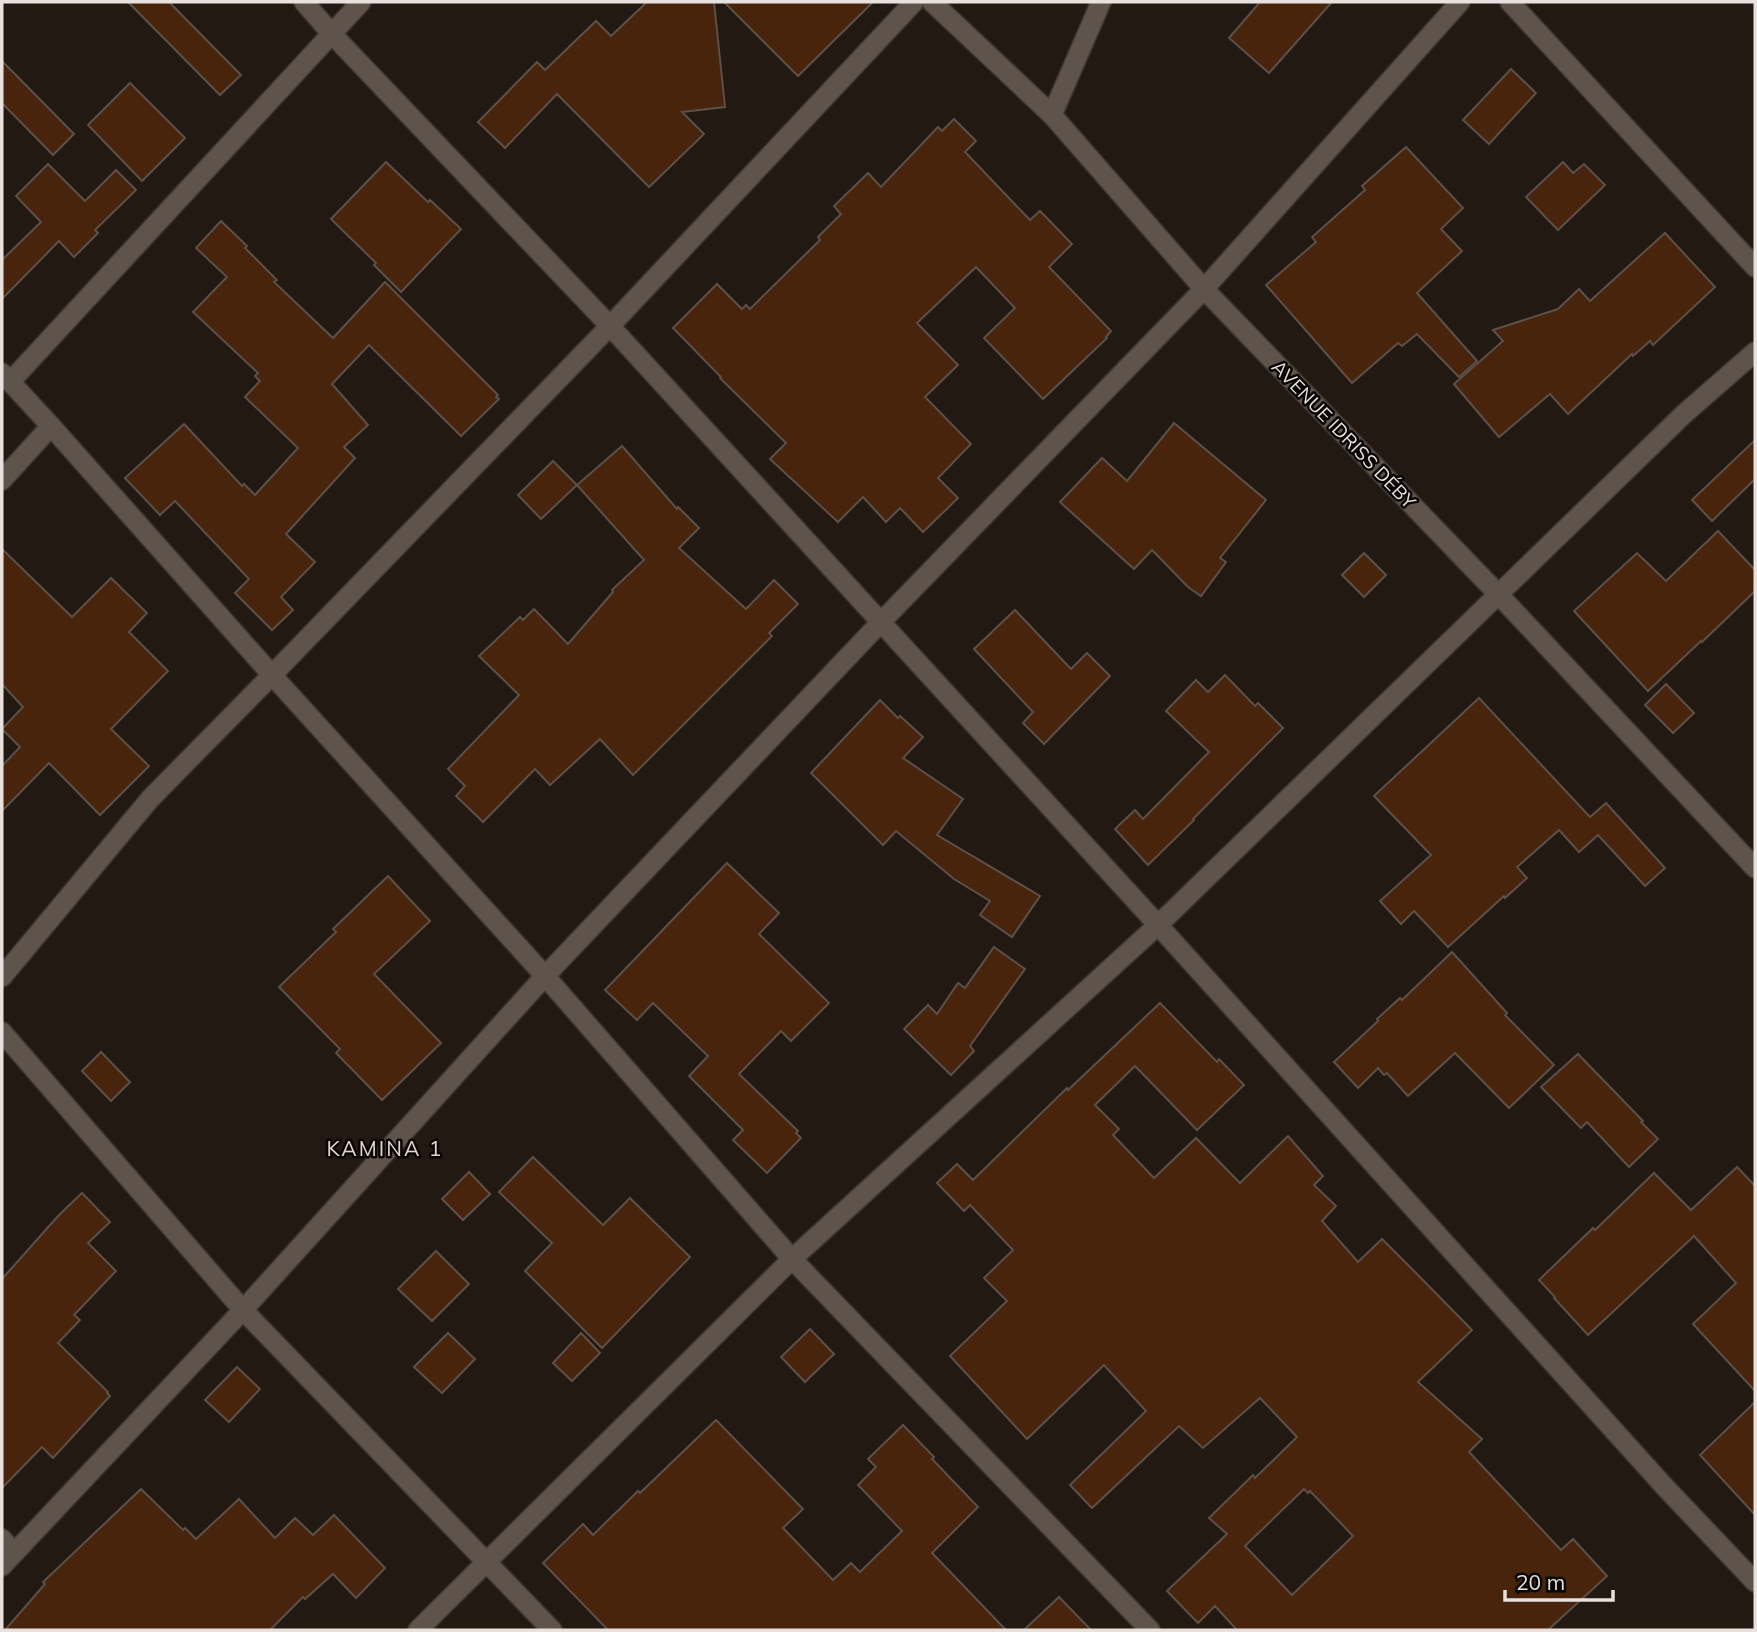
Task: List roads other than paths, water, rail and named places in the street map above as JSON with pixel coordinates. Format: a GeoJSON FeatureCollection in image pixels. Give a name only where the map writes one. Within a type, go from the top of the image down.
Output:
{"type":"FeatureCollection","features":[{"type":"Feature","properties":{"kind":"street"},"geometry":{"type":"LineString","coordinates":[[304,2],[610,326],[1664,1486],[1755,1582]]}},
{"type":"Feature","properties":{"kind":"street"},"geometry":{"type":"LineString","coordinates":[[361,2],[6,377],[545,976],[792,1258],[1150,1630]]}},
{"type":"Feature","properties":{"kind":"street"},"geometry":{"type":"LineString","coordinates":[[2,977],[150,799],[610,326],[914,2]]}},
{"type":"Feature","properties":{"kind":"street","name":"AVENUE IDRISS DÉBY"},"geometry":{"type":"LineString","coordinates":[[932,2],[1052,115],[1204,289],[1499,595],[1755,868]]}},
{"type":"Feature","properties":{"kind":"street"},"geometry":{"type":"LineString","coordinates":[[1052,115],[1101,2]]}},
{"type":"Feature","properties":{"kind":"street"},"geometry":{"type":"LineString","coordinates":[[6,1553],[243,1310],[545,976],[881,622],[1204,289],[1460,2]]}},
{"type":"Feature","properties":{"kind":"street"},"geometry":{"type":"LineString","coordinates":[[1510,2],[1755,267]]}},
{"type":"Feature","properties":{"kind":"street"},"geometry":{"type":"LineString","coordinates":[[418,1630],[792,1258],[1157,925],[1684,414],[1755,352]]}},
{"type":"Feature","properties":{"kind":"street"},"geometry":{"type":"LineString","coordinates":[[2,480],[51,426]]}},
{"type":"Feature","properties":{"kind":"street"},"geometry":{"type":"LineString","coordinates":[[2,1032],[243,1310],[552,1630]]}},
{"type":"Feature","properties":{"kind":"district","name":"KAMINA 1"},"geometry":{"type":"Point","coordinates":[385,1149]}}]}
